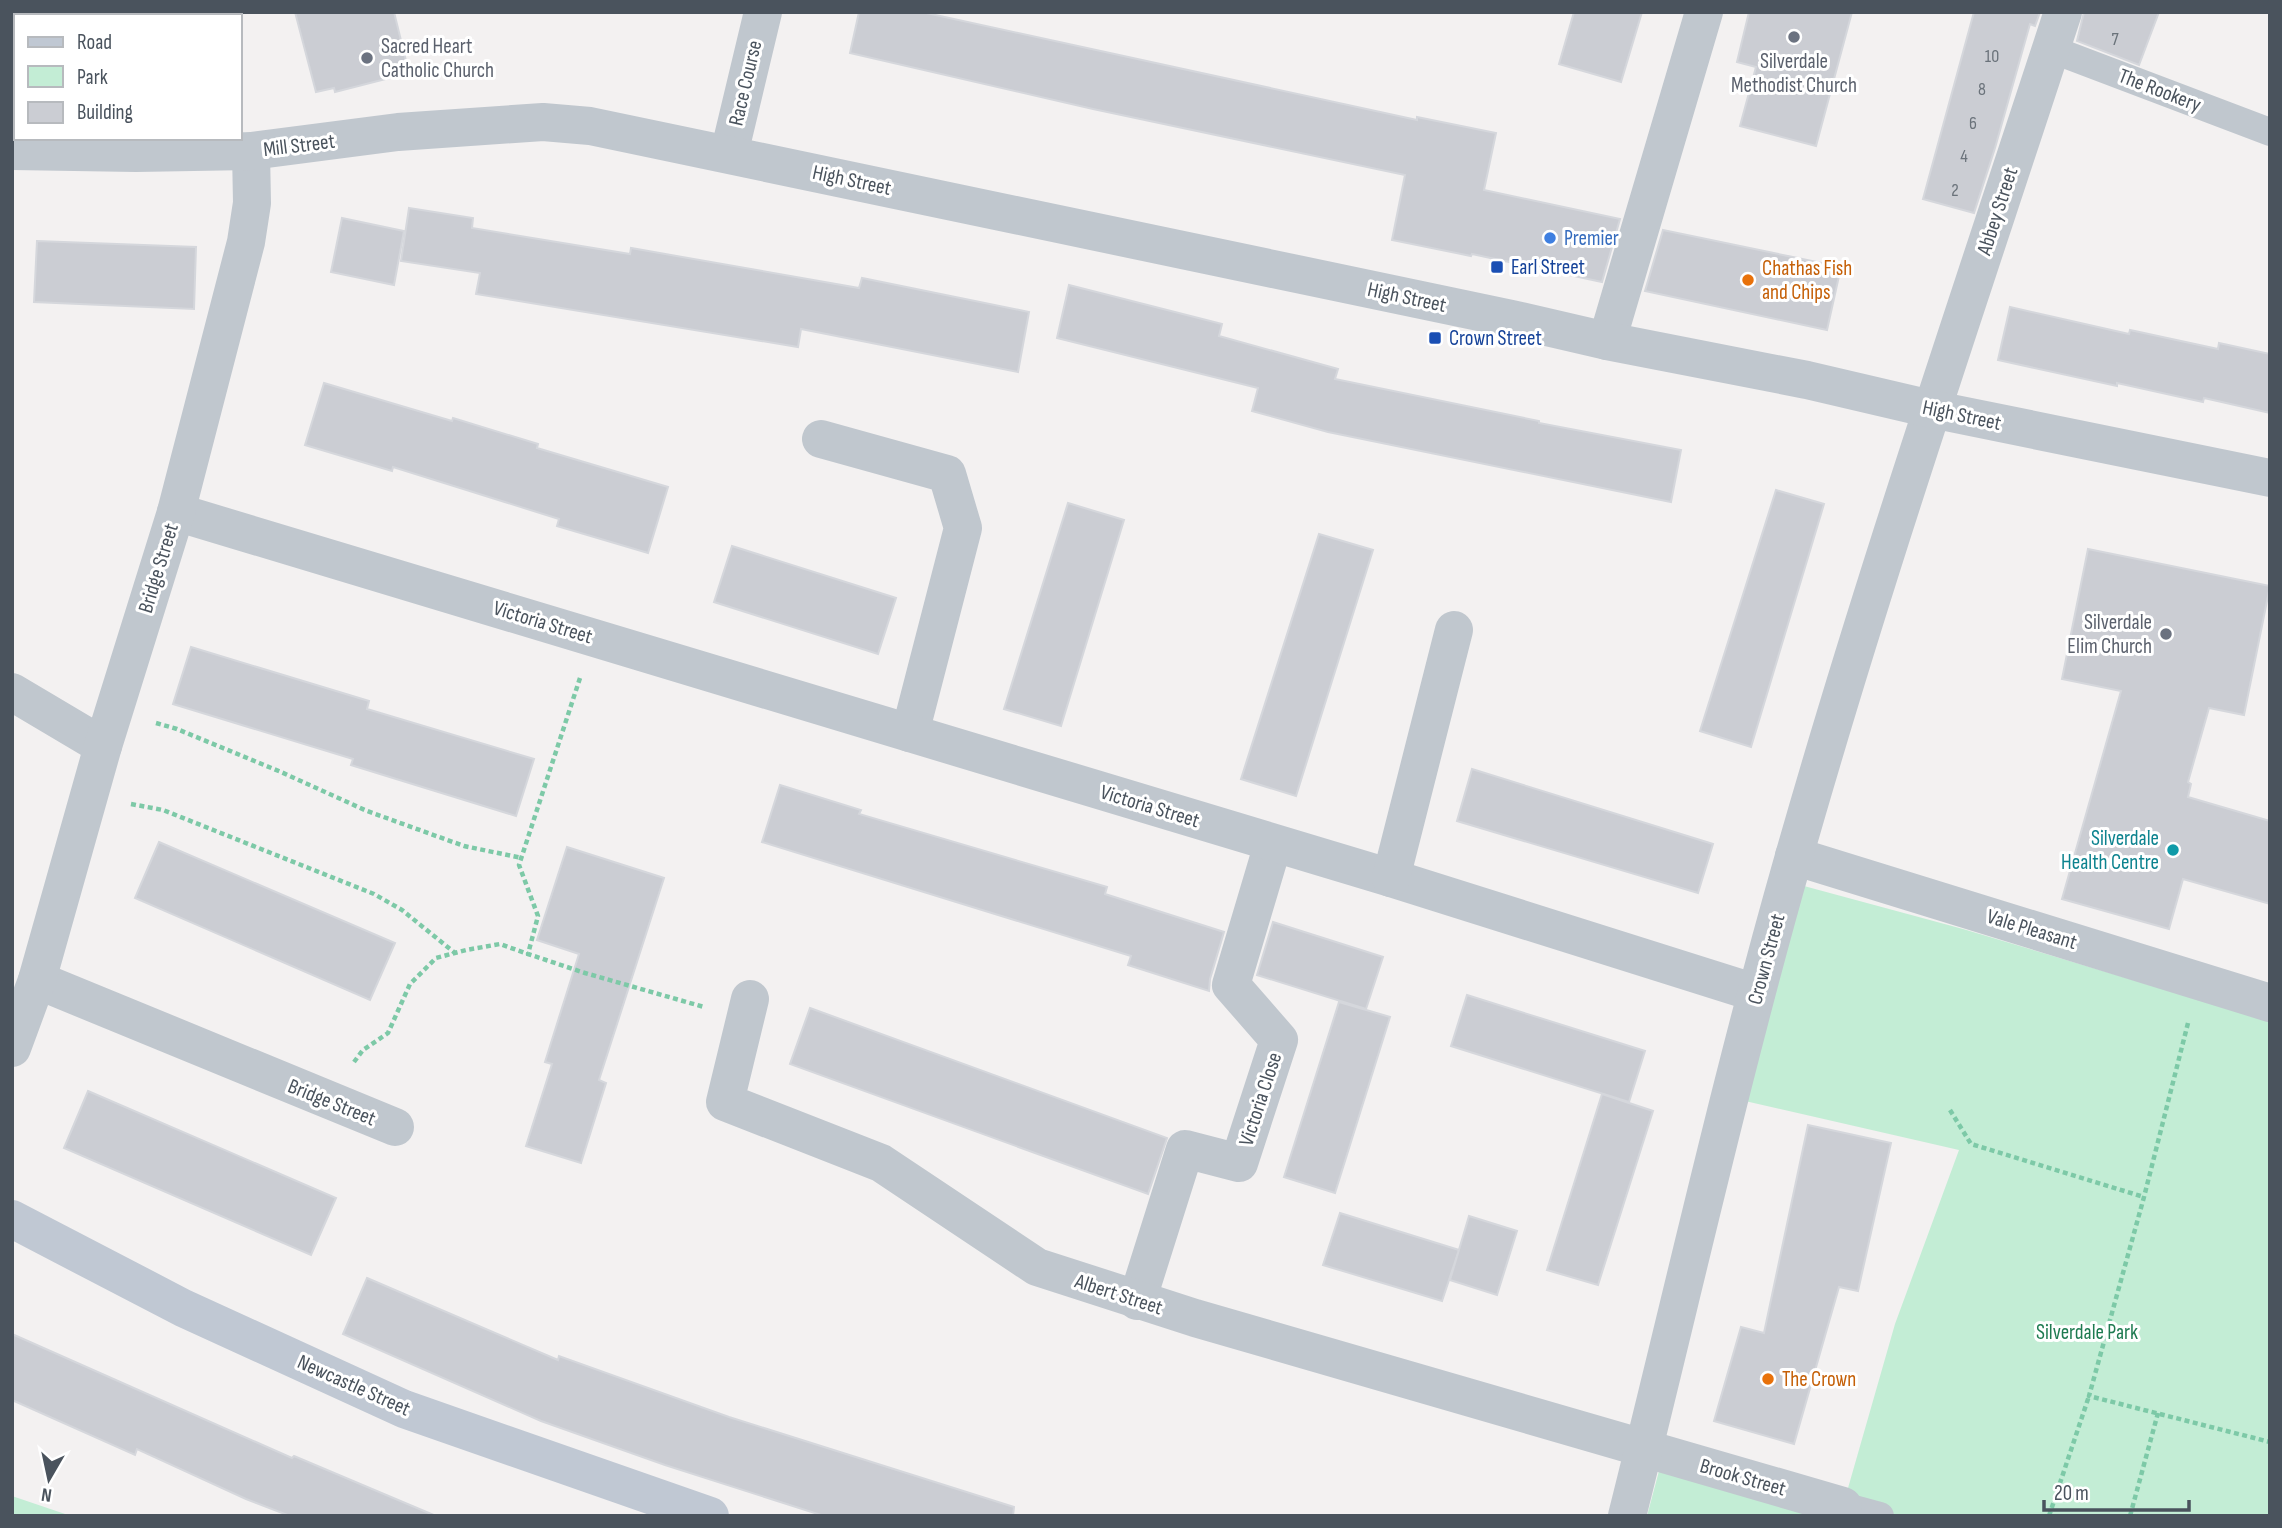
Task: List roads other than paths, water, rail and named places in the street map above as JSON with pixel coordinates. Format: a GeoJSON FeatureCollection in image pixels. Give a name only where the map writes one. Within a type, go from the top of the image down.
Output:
{"type":"FeatureCollection","features":[{"type":"Feature","properties":{"kind":"main road","name":"Newcastle Street"},"geometry":{"type":"LineString","coordinates":[[12,1219],[183,1308],[404,1409],[710,1516]]}},
{"type":"Feature","properties":{"kind":"street","name":"Race Course"},"geometry":{"type":"LineString","coordinates":[[729,154],[762,12]]}},
{"type":"Feature","properties":{"kind":"street"},"geometry":{"type":"LineString","coordinates":[[1607,341],[1704,12]]}},
{"type":"Feature","properties":{"kind":"street","name":"Abbey Street"},"geometry":{"type":"LineString","coordinates":[[1931,410],[2063,12]]}},
{"type":"Feature","properties":{"kind":"street","name":"High Street"},"geometry":{"type":"LineString","coordinates":[[543,122],[590,126],[729,154],[1512,318],[1607,341],[1807,380],[1931,410],[2270,478]]}},
{"type":"Feature","properties":{"kind":"street","name":"Mill Street"},"geometry":{"type":"LineString","coordinates":[[12,151],[251,151],[398,132],[543,122]]}},
{"type":"Feature","properties":{"kind":"street","name":"Bridge Street"},"geometry":{"type":"LineString","coordinates":[[12,1048],[37,980],[103,746],[176,512],[246,242],[252,203],[251,151]]}},
{"type":"Feature","properties":{"kind":"street","name":"Crown Street"},"geometry":{"type":"LineString","coordinates":[[1627,1516],[1756,993],[1794,856],[1931,410]]}},
{"type":"Feature","properties":{"kind":"street"},"geometry":{"type":"LineString","coordinates":[[821,439],[947,474],[963,528],[911,733]]}},
{"type":"Feature","properties":{"kind":"street","name":"Victoria Street"},"geometry":{"type":"LineString","coordinates":[[176,512],[1391,878],[1756,993]]}},
{"type":"Feature","properties":{"kind":"street"},"geometry":{"type":"LineString","coordinates":[[1391,878],[1454,630]]}},
{"type":"Feature","properties":{"kind":"street"},"geometry":{"type":"LineString","coordinates":[[12,692],[103,746]]}},
{"type":"Feature","properties":{"kind":"street","name":"Victoria Close"},"geometry":{"type":"LineString","coordinates":[[1137,1301],[1185,1149],[1239,1163],[1279,1040],[1231,985],[1273,844]]}},
{"type":"Feature","properties":{"kind":"street","name":"Vale Pleasant"},"geometry":{"type":"LineString","coordinates":[[1794,856],[2270,1003]]}},
{"type":"Feature","properties":{"kind":"street","name":"Bridge Street"},"geometry":{"type":"LineString","coordinates":[[37,980],[395,1127]]}},
{"type":"Feature","properties":{"kind":"street","name":"Albert Street"},"geometry":{"type":"LineString","coordinates":[[748,1009],[725,1102],[881,1163],[1037,1267],[1137,1301],[1644,1449]]}},
{"type":"Feature","properties":{"kind":"street","name":"Brook Street"},"geometry":{"type":"LineString","coordinates":[[1644,1449],[1843,1506]]}},
{"type":"Feature","properties":{"kind":"lane","name":"The Rookery"},"geometry":{"type":"LineString","coordinates":[[2051,49],[2270,132]]}},
{"type":"Feature","properties":{"kind":"lane"},"geometry":{"type":"LineString","coordinates":[[1843,1506],[1880,1516]]}},
{"type":"Feature","properties":{"kind":"place","name":"Silverdale Methodist Church"},"geometry":{"type":"Point","coordinates":[1794,37]}},
{"type":"Feature","properties":{"kind":"place","name":"Sacred Heart Catholic Church"},"geometry":{"type":"Point","coordinates":[367,58]}},
{"type":"Feature","properties":{"kind":"place","name":"Premier"},"geometry":{"type":"Point","coordinates":[1550,238]}},
{"type":"Feature","properties":{"kind":"place","name":"Earl Street"},"geometry":{"type":"Point","coordinates":[1497,267]}},
{"type":"Feature","properties":{"kind":"place","name":"Chathas Fish and Chips"},"geometry":{"type":"Point","coordinates":[1748,280]}},
{"type":"Feature","properties":{"kind":"place","name":"Crown Street"},"geometry":{"type":"Point","coordinates":[1435,338]}},
{"type":"Feature","properties":{"kind":"place","name":"Silverdale Elim Church"},"geometry":{"type":"Point","coordinates":[2166,634]}},
{"type":"Feature","properties":{"kind":"place","name":"Silverdale Health Centre"},"geometry":{"type":"Point","coordinates":[2173,850]}},
{"type":"Feature","properties":{"kind":"place","name":"The Crown"},"geometry":{"type":"Point","coordinates":[1768,1379]}},
{"type":"Feature","properties":{"kind":"park label","name":"Silverdale Park"},"geometry":{"type":"Point","coordinates":[2087,1332]}}]}
